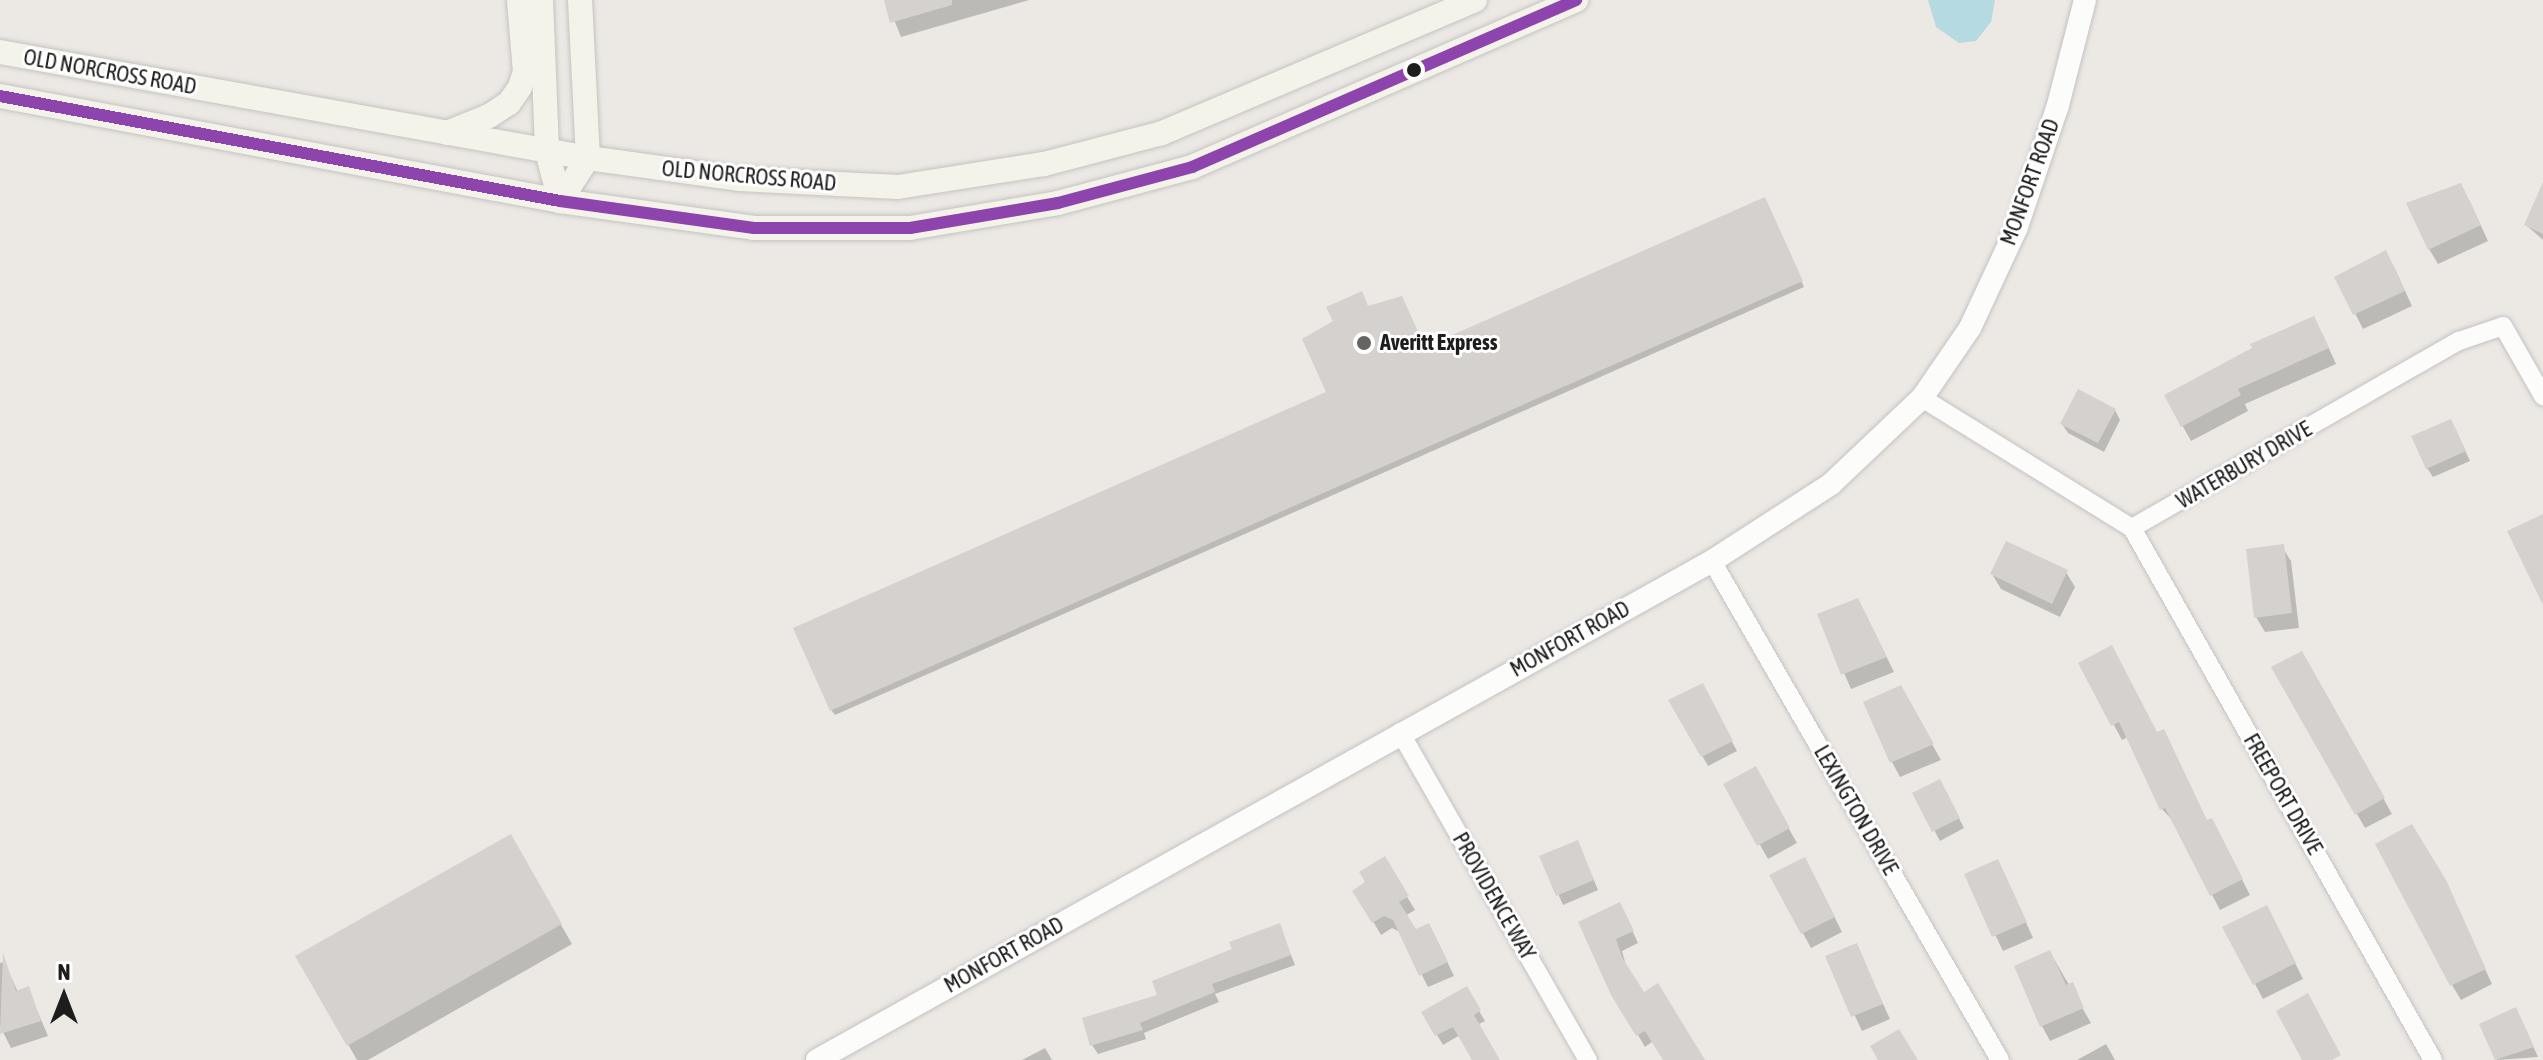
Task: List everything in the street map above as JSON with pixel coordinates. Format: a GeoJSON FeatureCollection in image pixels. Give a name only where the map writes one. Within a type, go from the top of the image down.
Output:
{"type":"FeatureCollection","features":[{"type":"Feature","properties":{"kind":"main road"},"geometry":{"type":"LineString","coordinates":[[447,133],[489,116],[509,103],[520,87],[525,72],[519,0]]}},
{"type":"Feature","properties":{"kind":"main road"},"geometry":{"type":"LineString","coordinates":[[541,0],[547,151],[560,201]]}},
{"type":"Feature","properties":{"kind":"main road"},"geometry":{"type":"LineString","coordinates":[[560,201],[588,158],[580,0]]}},
{"type":"Feature","properties":{"kind":"main road","name":"OLD NORCROSS ROAD"},"geometry":{"type":"LineString","coordinates":[[0,52],[588,158],[739,179],[898,187],[1044,164],[1162,133],[1475,0]]}},
{"type":"Feature","properties":{"kind":"main road","name":"OLD NORCROSS ROAD"},"geometry":{"type":"LineString","coordinates":[[0,96],[560,201],[754,228],[910,228],[1058,203],[1192,167],[1576,0]]}},
{"type":"Feature","properties":{"kind":"street","name":"MONFORT ROAD"},"geometry":{"type":"LineString","coordinates":[[817,1060],[1400,732],[1712,561],[1831,484],[1922,398],[1970,328],[2017,227],[2058,105],[2085,0]]}},
{"type":"Feature","properties":{"kind":"street","name":"WATERBURY DRIVE"},"geometry":{"type":"LineString","coordinates":[[2132,528],[2459,341],[2503,326],[2543,396]]}},
{"type":"Feature","properties":{"kind":"street"},"geometry":{"type":"LineString","coordinates":[[1922,398],[2132,528]]}},
{"type":"Feature","properties":{"kind":"street","name":"FREEPORT DRIVE"},"geometry":{"type":"LineString","coordinates":[[2132,528],[2433,1060]]}},
{"type":"Feature","properties":{"kind":"street","name":"LEXINGTON DRIVE"},"geometry":{"type":"LineString","coordinates":[[1712,561],[2000,1060]]}},
{"type":"Feature","properties":{"kind":"street","name":"PROVIDENCE WAY"},"geometry":{"type":"LineString","coordinates":[[1400,732],[1588,1060]]}},
{"type":"Feature","properties":{"kind":"water"},"geometry":{"type":"Polygon","coordinates":[[[1928,0],[1995,0],[1991,22],[1976,41],[1959,43],[1936,27],[1928,0]]]}},
{"type":"Feature","properties":{"kind":"building"},"geometry":{"type":"Polygon","coordinates":[[[884,0],[952,0],[952,5],[890,23],[884,0]]]}},
{"type":"Feature","properties":{"kind":"building"},"geometry":{"type":"Polygon","coordinates":[[[2543,182],[2543,234],[2524,225],[2543,182]]]}},
{"type":"Feature","properties":{"kind":"building"},"geometry":{"type":"Polygon","coordinates":[[[2461,183],[2481,225],[2428,250],[2406,203],[2461,183]]]}},
{"type":"Feature","properties":{"kind":"building"},"geometry":{"type":"Polygon","coordinates":[[[1765,197],[1803,281],[830,711],[793,628],[1326,392],[1302,339],[1333,321],[1326,307],[1362,291],[1368,306],[1402,296],[1425,347],[1765,197]]]}},
{"type":"Feature","properties":{"kind":"building"},"geometry":{"type":"Polygon","coordinates":[[[2386,250],[2405,291],[2353,315],[2334,277],[2386,250]]]}},
{"type":"Feature","properties":{"kind":"building"},"geometry":{"type":"Polygon","coordinates":[[[2314,316],[2329,348],[2238,389],[2241,395],[2181,427],[2164,395],[2252,348],[2250,344],[2314,316]]]}},
{"type":"Feature","properties":{"kind":"building"},"geometry":{"type":"Polygon","coordinates":[[[2078,389],[2116,409],[2098,443],[2060,424],[2078,389]]]}},
{"type":"Feature","properties":{"kind":"building"},"geometry":{"type":"Polygon","coordinates":[[[2451,419],[2466,451],[2426,469],[2411,436],[2451,419]]]}},
{"type":"Feature","properties":{"kind":"building"},"geometry":{"type":"Polygon","coordinates":[[[2543,514],[2543,605],[2507,531],[2543,514]]]}},
{"type":"Feature","properties":{"kind":"building"},"geometry":{"type":"Polygon","coordinates":[[[2006,541],[2068,570],[2052,604],[1990,574],[2006,541]]]}},
{"type":"Feature","properties":{"kind":"building"},"geometry":{"type":"Polygon","coordinates":[[[2284,544],[2292,613],[2254,618],[2246,549],[2284,544]]]}},
{"type":"Feature","properties":{"kind":"building"},"geometry":{"type":"Polygon","coordinates":[[[1858,598],[1887,657],[1841,675],[1817,614],[1858,598]]]}},
{"type":"Feature","properties":{"kind":"building"},"geometry":{"type":"Polygon","coordinates":[[[2112,645],[2157,732],[2164,729],[2207,820],[2212,818],[2243,879],[2210,896],[2165,808],[2160,810],[2119,722],[2111,726],[2078,663],[2112,645]]]}},
{"type":"Feature","properties":{"kind":"building"},"geometry":{"type":"Polygon","coordinates":[[[2302,651],[2385,798],[2355,815],[2271,667],[2302,651]]]}},
{"type":"Feature","properties":{"kind":"building"},"geometry":{"type":"Polygon","coordinates":[[[1703,683],[1733,741],[1701,757],[1668,700],[1703,683]]]}},
{"type":"Feature","properties":{"kind":"building"},"geometry":{"type":"Polygon","coordinates":[[[1901,685],[1934,744],[1890,763],[1863,702],[1901,685]]]}},
{"type":"Feature","properties":{"kind":"building"},"geometry":{"type":"Polygon","coordinates":[[[1756,766],[1790,828],[1757,846],[1723,784],[1756,766]]]}},
{"type":"Feature","properties":{"kind":"building"},"geometry":{"type":"Polygon","coordinates":[[[1940,779],[1960,818],[1932,832],[1912,793],[1940,779]]]}},
{"type":"Feature","properties":{"kind":"building"},"geometry":{"type":"Polygon","coordinates":[[[2412,824],[2446,880],[2486,969],[2450,986],[2375,844],[2412,824]]]}},
{"type":"Feature","properties":{"kind":"building"},"geometry":{"type":"Polygon","coordinates":[[[511,834],[562,924],[347,1046],[295,956],[511,834]]]}},
{"type":"Feature","properties":{"kind":"building"},"geometry":{"type":"Polygon","coordinates":[[[1578,840],[1594,880],[1556,896],[1539,856],[1578,840]]]}},
{"type":"Feature","properties":{"kind":"building"},"geometry":{"type":"Polygon","coordinates":[[[1385,856],[1409,896],[1399,902],[1416,929],[1429,923],[1448,962],[1419,976],[1393,920],[1384,916],[1372,923],[1352,891],[1365,882],[1359,872],[1385,856]]]}},
{"type":"Feature","properties":{"kind":"building"},"geometry":{"type":"Polygon","coordinates":[[[1805,857],[1835,917],[1801,934],[1769,875],[1805,857]]]}},
{"type":"Feature","properties":{"kind":"building"},"geometry":{"type":"Polygon","coordinates":[[[1998,859],[2027,922],[1992,937],[1964,874],[1998,859]]]}},
{"type":"Feature","properties":{"kind":"building"},"geometry":{"type":"Polygon","coordinates":[[[1620,902],[1634,931],[1616,939],[1622,957],[1644,992],[1658,983],[1705,1060],[1663,1060],[1645,1031],[1636,1036],[1611,995],[1578,922],[1620,902]]]}},
{"type":"Feature","properties":{"kind":"building"},"geometry":{"type":"Polygon","coordinates":[[[2267,905],[2296,963],[2253,985],[2222,927],[2267,905]]]}},
{"type":"Feature","properties":{"kind":"building"},"geometry":{"type":"Polygon","coordinates":[[[1280,923],[1291,955],[1212,984],[1215,992],[1140,1023],[1143,1030],[1090,1046],[1082,1018],[1157,995],[1152,981],[1232,949],[1229,942],[1280,923]]]}},
{"type":"Feature","properties":{"kind":"building"},"geometry":{"type":"Polygon","coordinates":[[[1857,943],[1883,1004],[1851,1017],[1825,956],[1857,943]]]}},
{"type":"Feature","properties":{"kind":"building"},"geometry":{"type":"Polygon","coordinates":[[[2050,950],[2066,985],[2073,982],[2084,1008],[2040,1027],[2014,966],[2050,950]]]}},
{"type":"Feature","properties":{"kind":"building"},"geometry":{"type":"Polygon","coordinates":[[[3,953],[16,991],[29,986],[41,1021],[0,1034],[3,953]]]}},
{"type":"Feature","properties":{"kind":"building"},"geometry":{"type":"Polygon","coordinates":[[[1467,986],[1481,1010],[1474,1015],[1500,1060],[1472,1060],[1453,1027],[1435,1036],[1421,1012],[1467,986]]]}},
{"type":"Feature","properties":{"kind":"building"},"geometry":{"type":"Polygon","coordinates":[[[2308,993],[2341,1055],[2332,1060],[2302,1060],[2276,1011],[2308,993]]]}},
{"type":"Feature","properties":{"kind":"building"},"geometry":{"type":"Polygon","coordinates":[[[2516,1007],[2534,1047],[2495,1060],[2479,1024],[2516,1007]]]}},
{"type":"Feature","properties":{"kind":"building"},"geometry":{"type":"Polygon","coordinates":[[[1899,1029],[1918,1060],[1878,1060],[1870,1046],[1899,1029]]]}},
{"type":"Feature","properties":{"kind":"transit line"},"geometry":{"type":"LineString","coordinates":[[0,96],[560,201],[754,228],[910,228],[1058,203],[1192,167],[1576,0]]}},
{"type":"Feature","properties":{"kind":"place","name":"Averitt Express"},"geometry":{"type":"Point","coordinates":[1364,343]}}]}
